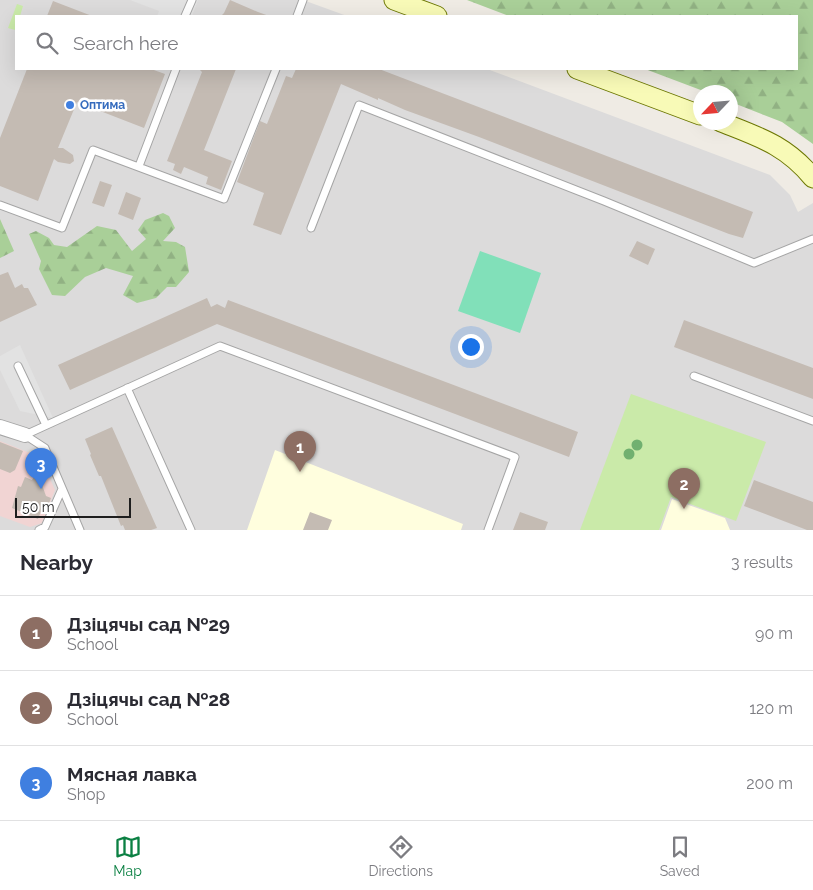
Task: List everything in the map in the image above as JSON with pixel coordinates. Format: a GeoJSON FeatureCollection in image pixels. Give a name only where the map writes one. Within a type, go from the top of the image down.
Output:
{"type":"FeatureCollection","features":[{"type":"Feature","properties":{"kind":"street"},"geometry":{"type":"LineString","coordinates":[[394,0],[434,15]]}},
{"type":"Feature","properties":{"kind":"street"},"geometry":{"type":"LineString","coordinates":[[580,70],[693,112]]}},
{"type":"Feature","properties":{"kind":"street"},"geometry":{"type":"LineString","coordinates":[[738,129],[772,142],[802,164],[813,178]]}},
{"type":"Feature","properties":{"kind":"street"},"geometry":{"type":"LineString","coordinates":[[0,427],[25,435]]}},
{"type":"Feature","properties":{"kind":"lane"},"geometry":{"type":"LineString","coordinates":[[186,15],[192,0]]}},
{"type":"Feature","properties":{"kind":"lane"},"geometry":{"type":"LineString","coordinates":[[297,15],[303,0]]}},
{"type":"Feature","properties":{"kind":"lane"},"geometry":{"type":"LineString","coordinates":[[139,166],[176,70]]}},
{"type":"Feature","properties":{"kind":"lane"},"geometry":{"type":"LineString","coordinates":[[0,205],[62,228],[93,150],[224,199],[276,70]]}},
{"type":"Feature","properties":{"kind":"lane"},"geometry":{"type":"LineString","coordinates":[[311,228],[359,105],[754,263],[813,239]]}},
{"type":"Feature","properties":{"kind":"lane"},"geometry":{"type":"LineString","coordinates":[[25,435],[220,346],[516,456],[488,530]]}},
{"type":"Feature","properties":{"kind":"lane"},"geometry":{"type":"LineString","coordinates":[[18,366],[46,425]]}},
{"type":"Feature","properties":{"kind":"lane"},"geometry":{"type":"LineString","coordinates":[[694,376],[813,421]]}},
{"type":"Feature","properties":{"kind":"lane"},"geometry":{"type":"LineString","coordinates":[[127,388],[191,530]]}},
{"type":"Feature","properties":{"kind":"lane"},"geometry":{"type":"LineString","coordinates":[[25,435],[45,448],[80,530]]}},
{"type":"Feature","properties":{"kind":"lane"},"geometry":{"type":"LineString","coordinates":[[39,530],[45,527],[62,489]]}},
{"type":"Feature","properties":{"kind":"shaded area"},"geometry":{"type":"Polygon","coordinates":[[[0,0],[303,0],[344,15],[15,15],[15,70],[490,70],[770,175],[790,195],[798,212],[813,203],[813,530],[0,530],[0,0]]]}},
{"type":"Feature","properties":{"kind":"shaded area"},"geometry":{"type":"Polygon","coordinates":[[[130,0],[198,0],[192,15],[157,15],[159,11],[130,0]]]}},
{"type":"Feature","properties":{"kind":"shaded area"},"geometry":{"type":"Polygon","coordinates":[[[20,345],[53,418],[20,411],[0,370],[0,356],[20,345]]]}},
{"type":"Feature","properties":{"kind":"shaded area"},"geometry":{"type":"Polygon","coordinates":[[[0,441],[40,457],[55,490],[42,523],[30,527],[0,516],[0,441]]]}},
{"type":"Feature","properties":{"kind":"shaded area"},"geometry":{"type":"Polygon","coordinates":[[[275,450],[463,524],[461,530],[247,530],[275,450]]]}},
{"type":"Feature","properties":{"kind":"shaded area"},"geometry":{"type":"Polygon","coordinates":[[[672,499],[725,518],[730,530],[661,530],[672,499]]]}},
{"type":"Feature","properties":{"kind":"green space"},"geometry":{"type":"Polygon","coordinates":[[[467,0],[813,0],[813,144],[782,122],[738,105],[738,85],[693,85],[693,87],[648,70],[798,70],[798,15],[506,15],[467,0]]]}},
{"type":"Feature","properties":{"kind":"green space"},"geometry":{"type":"Polygon","coordinates":[[[17,4],[23,6],[20,15],[15,15],[15,30],[8,28],[17,4]]]}},
{"type":"Feature","properties":{"kind":"green space"},"geometry":{"type":"Polygon","coordinates":[[[163,213],[169,216],[175,228],[163,241],[176,242],[185,247],[189,272],[176,287],[167,287],[156,298],[137,303],[123,295],[133,276],[106,268],[85,277],[65,296],[52,295],[39,269],[41,261],[29,234],[36,231],[49,238],[54,245],[67,247],[97,226],[116,230],[132,251],[146,239],[138,230],[145,220],[163,213]]]}},
{"type":"Feature","properties":{"kind":"green space"},"geometry":{"type":"Polygon","coordinates":[[[0,219],[14,251],[0,258],[0,219]]]}},
{"type":"Feature","properties":{"kind":"green space"},"geometry":{"type":"Polygon","coordinates":[[[480,251],[541,273],[520,333],[458,311],[480,251]]]}},
{"type":"Feature","properties":{"kind":"green space"},"geometry":{"type":"Polygon","coordinates":[[[631,394],[766,442],[736,521],[671,497],[659,530],[580,530],[631,394]]]}},
{"type":"Feature","properties":{"kind":"building"},"geometry":{"type":"Polygon","coordinates":[[[230,0],[266,15],[222,15],[230,0]]]}},
{"type":"Feature","properties":{"kind":"building"},"geometry":{"type":"Polygon","coordinates":[[[53,1],[89,15],[47,15],[53,1]]]}},
{"type":"Feature","properties":{"kind":"building"},"geometry":{"type":"Polygon","coordinates":[[[27,70],[154,70],[165,74],[144,128],[77,102],[58,148],[63,148],[73,155],[74,161],[70,164],[58,162],[54,159],[38,201],[0,186],[0,138],[27,70]]]}},
{"type":"Feature","properties":{"kind":"building"},"geometry":{"type":"Polygon","coordinates":[[[200,70],[236,70],[204,150],[232,161],[221,190],[206,184],[208,177],[184,167],[181,174],[173,170],[175,164],[167,161],[202,72],[200,70]]]}},
{"type":"Feature","properties":{"kind":"building"},"geometry":{"type":"Polygon","coordinates":[[[296,70],[382,70],[753,212],[743,238],[729,234],[378,98],[378,100],[341,84],[281,235],[253,225],[264,193],[237,182],[260,121],[267,124],[286,76],[292,78],[296,70]]]}},
{"type":"Feature","properties":{"kind":"building"},"geometry":{"type":"Polygon","coordinates":[[[100,181],[112,185],[104,207],[92,203],[100,181]]]}},
{"type":"Feature","properties":{"kind":"building"},"geometry":{"type":"Polygon","coordinates":[[[126,192],[141,198],[133,220],[118,214],[126,192]]]}},
{"type":"Feature","properties":{"kind":"building"},"geometry":{"type":"Polygon","coordinates":[[[637,241],[655,249],[648,265],[629,256],[637,241]]]}},
{"type":"Feature","properties":{"kind":"building"},"geometry":{"type":"Polygon","coordinates":[[[8,272],[15,288],[22,284],[24,288],[28,288],[37,305],[0,322],[0,275],[8,272]]]}},
{"type":"Feature","properties":{"kind":"building"},"geometry":{"type":"Polygon","coordinates":[[[207,298],[211,307],[217,304],[225,308],[228,300],[578,432],[569,457],[217,324],[70,390],[58,365],[207,298]]]}},
{"type":"Feature","properties":{"kind":"building"},"geometry":{"type":"Polygon","coordinates":[[[684,320],[813,368],[813,399],[674,347],[684,320]]]}},
{"type":"Feature","properties":{"kind":"building"},"geometry":{"type":"Polygon","coordinates":[[[112,427],[157,528],[151,530],[125,530],[123,525],[121,526],[85,439],[112,427]]]}},
{"type":"Feature","properties":{"kind":"building"},"geometry":{"type":"Polygon","coordinates":[[[0,442],[23,451],[15,470],[10,473],[0,469],[0,442]]]}},
{"type":"Feature","properties":{"kind":"building"},"geometry":{"type":"Polygon","coordinates":[[[35,475],[42,478],[41,482],[46,496],[51,498],[48,506],[44,504],[38,519],[12,508],[18,486],[21,487],[25,477],[32,480],[35,475]]]}},
{"type":"Feature","properties":{"kind":"building"},"geometry":{"type":"Polygon","coordinates":[[[754,480],[813,502],[813,530],[807,530],[744,506],[754,480]]]}},
{"type":"Feature","properties":{"kind":"building"},"geometry":{"type":"Polygon","coordinates":[[[310,512],[332,520],[328,530],[303,530],[310,512]]]}},
{"type":"Feature","properties":{"kind":"building"},"geometry":{"type":"Polygon","coordinates":[[[520,512],[548,522],[545,530],[513,530],[520,512]]]}},
{"type":"Feature","properties":{"kind":"place","name":"Оптима"},"geometry":{"type":"Point","coordinates":[70,105]}},
{"type":"Feature","properties":{"kind":"place","name":"Дзіцячы сад №29"},"geometry":{"type":"Point","coordinates":[300,472]}},
{"type":"Feature","properties":{"kind":"place","name":"Мясная лавка"},"geometry":{"type":"Point","coordinates":[41,489]}},
{"type":"Feature","properties":{"kind":"place","name":"Дзіцячы сад №28"},"geometry":{"type":"Point","coordinates":[684,509]}}]}
